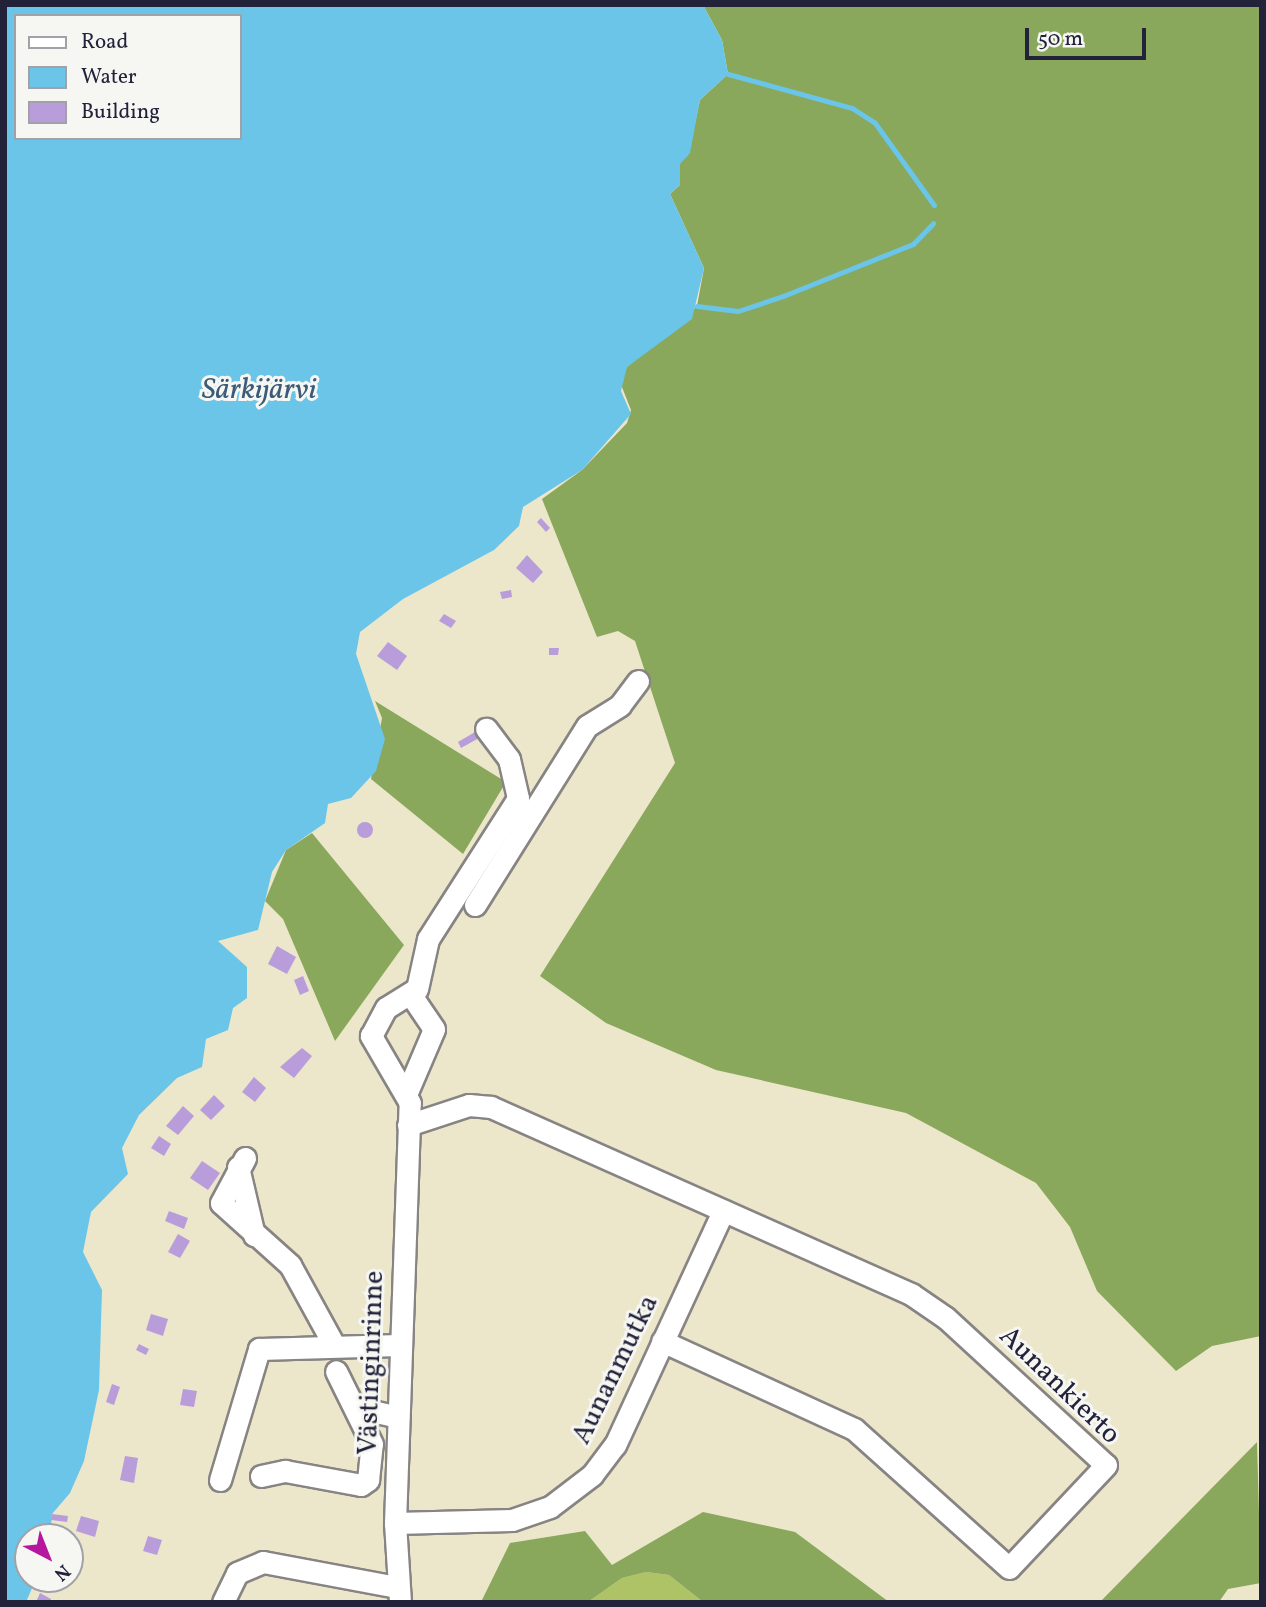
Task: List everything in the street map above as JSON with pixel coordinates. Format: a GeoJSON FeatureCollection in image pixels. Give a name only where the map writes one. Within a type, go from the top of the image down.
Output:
{"type":"FeatureCollection","features":[{"type":"Feature","properties":{"kind":"street"},"geometry":{"type":"LineString","coordinates":[[475,905],[538,813],[587,726],[620,705],[638,681]]}},
{"type":"Feature","properties":{"kind":"street"},"geometry":{"type":"LineString","coordinates":[[408,1090],[371,1036],[386,1007],[411,995],[421,981],[428,939],[519,791],[509,759],[486,729]]}},
{"type":"Feature","properties":{"kind":"street"},"geometry":{"type":"LineString","coordinates":[[498,828],[538,813]]}},
{"type":"Feature","properties":{"kind":"street"},"geometry":{"type":"LineString","coordinates":[[408,1090],[434,1029],[411,995]]}},
{"type":"Feature","properties":{"kind":"street","name":"Västinginrinne"},"geometry":{"type":"LineString","coordinates":[[399,1594],[394,1523],[408,1090]]}},
{"type":"Feature","properties":{"kind":"street","name":"Aunankierto"},"geometry":{"type":"LineString","coordinates":[[408,1125],[483,1105],[925,1301],[1106,1465],[1009,1568],[853,1429],[662,1341]]}},
{"type":"Feature","properties":{"kind":"street"},"geometry":{"type":"LineString","coordinates":[[242,1163],[221,1203],[290,1265],[334,1345]]}},
{"type":"Feature","properties":{"kind":"street","name":"Aunanmutka"},"geometry":{"type":"LineString","coordinates":[[394,1523],[501,1522],[570,1494],[615,1445],[723,1211]]}},
{"type":"Feature","properties":{"kind":"street"},"geometry":{"type":"LineString","coordinates":[[220,1480],[256,1353],[268,1345],[399,1345]]}},
{"type":"Feature","properties":{"kind":"street"},"geometry":{"type":"LineString","coordinates":[[261,1476],[285,1471],[365,1484],[373,1449],[336,1371]]}},
{"type":"Feature","properties":{"kind":"street"},"geometry":{"type":"LineString","coordinates":[[364,1427],[372,1410],[398,1418]]}},
{"type":"Feature","properties":{"kind":"street"},"geometry":{"type":"LineString","coordinates":[[223,1602],[237,1573],[263,1562],[399,1594]]}},
{"type":"Feature","properties":{"kind":"green space"},"geometry":{"type":"Polygon","coordinates":[[[703,5],[1261,5],[1261,1336],[1212,1346],[1176,1371],[1097,1291],[1070,1227],[1036,1183],[906,1113],[716,1070],[606,1023],[540,976],[675,763],[635,641],[618,631],[597,637],[542,499],[582,470],[627,423],[631,410],[620,382],[627,367],[697,306],[704,268],[670,194],[680,185],[680,163],[688,155],[700,100],[728,74],[722,40],[703,5]]]}},
{"type":"Feature","properties":{"kind":"green space"},"geometry":{"type":"Polygon","coordinates":[[[375,701],[506,782],[463,854],[371,779],[382,718],[375,701]]]}},
{"type":"Feature","properties":{"kind":"green space"},"geometry":{"type":"Polygon","coordinates":[[[312,833],[404,945],[335,1041],[283,919],[265,901],[286,850],[312,833]]]}},
{"type":"Feature","properties":{"kind":"green space"},"geometry":{"type":"Polygon","coordinates":[[[1257,1442],[1261,1583],[1228,1589],[1219,1602],[1100,1602],[1257,1442]]]}},
{"type":"Feature","properties":{"kind":"green space"},"geometry":{"type":"Polygon","coordinates":[[[703,1512],[795,1532],[889,1602],[703,1602],[669,1575],[646,1572],[622,1578],[588,1602],[481,1602],[510,1543],[585,1531],[612,1565],[703,1512]]]}},
{"type":"Feature","properties":{"kind":"green space"},"geometry":{"type":"Polygon","coordinates":[[[646,1572],[669,1575],[703,1602],[588,1602],[622,1578],[646,1572]]]}},
{"type":"Feature","properties":{"kind":"water","name":"Särkijärvi"},"geometry":{"type":"Polygon","coordinates":[[[5,5],[703,5],[722,40],[728,74],[700,100],[690,153],[680,164],[680,185],[670,194],[704,268],[692,319],[627,367],[621,391],[631,414],[582,470],[523,507],[519,526],[494,550],[403,599],[360,632],[356,654],[385,739],[376,771],[351,798],[328,804],[325,823],[286,850],[272,872],[258,930],[218,941],[247,967],[247,998],[233,1008],[228,1030],[206,1039],[202,1067],[177,1078],[139,1115],[122,1148],[128,1174],[91,1212],[83,1252],[102,1290],[99,1390],[84,1461],[70,1493],[52,1514],[51,1523],[14,1523],[14,1593],[30,1593],[26,1602],[5,1602],[5,5]]]}},
{"type":"Feature","properties":{"kind":"building"},"geometry":{"type":"Polygon","coordinates":[[[541,518],[550,528],[546,532],[537,522],[541,518]]]}},
{"type":"Feature","properties":{"kind":"building"},"geometry":{"type":"Polygon","coordinates":[[[527,555],[543,572],[533,583],[516,568],[527,555]]]}},
{"type":"Feature","properties":{"kind":"building"},"geometry":{"type":"Polygon","coordinates":[[[511,590],[512,597],[502,599],[500,592],[511,590]]]}},
{"type":"Feature","properties":{"kind":"building"},"geometry":{"type":"Polygon","coordinates":[[[444,614],[456,621],[451,628],[439,621],[444,614]]]}},
{"type":"Feature","properties":{"kind":"building"},"geometry":{"type":"Polygon","coordinates":[[[388,642],[407,656],[397,670],[377,656],[388,642]]]}},
{"type":"Feature","properties":{"kind":"building"},"geometry":{"type":"Polygon","coordinates":[[[549,648],[559,648],[558,655],[549,655],[549,648]]]}},
{"type":"Feature","properties":{"kind":"building"},"geometry":{"type":"Polygon","coordinates":[[[475,732],[479,738],[461,748],[458,742],[475,732]]]}},
{"type":"Feature","properties":{"kind":"building"},"geometry":{"type":"Polygon","coordinates":[[[365,822],[371,824],[371,836],[365,838],[359,836],[357,830],[359,824],[365,822]]]}},
{"type":"Feature","properties":{"kind":"building"},"geometry":{"type":"Polygon","coordinates":[[[277,946],[296,957],[287,974],[268,964],[277,946]]]}},
{"type":"Feature","properties":{"kind":"building"},"geometry":{"type":"Polygon","coordinates":[[[303,976],[309,991],[300,995],[294,980],[303,976]]]}},
{"type":"Feature","properties":{"kind":"building"},"geometry":{"type":"Polygon","coordinates":[[[302,1048],[312,1056],[294,1078],[280,1067],[302,1048]]]}},
{"type":"Feature","properties":{"kind":"building"},"geometry":{"type":"Polygon","coordinates":[[[254,1077],[266,1088],[255,1102],[242,1092],[254,1077]]]}},
{"type":"Feature","properties":{"kind":"building"},"geometry":{"type":"Polygon","coordinates":[[[214,1095],[225,1106],[211,1120],[200,1110],[214,1095]]]}},
{"type":"Feature","properties":{"kind":"building"},"geometry":{"type":"Polygon","coordinates":[[[183,1106],[194,1116],[178,1135],[166,1126],[183,1106]]]}},
{"type":"Feature","properties":{"kind":"building"},"geometry":{"type":"Polygon","coordinates":[[[159,1136],[171,1144],[164,1156],[151,1148],[159,1136]]]}},
{"type":"Feature","properties":{"kind":"building"},"geometry":{"type":"Polygon","coordinates":[[[202,1161],[220,1173],[208,1190],[190,1178],[202,1161]]]}},
{"type":"Feature","properties":{"kind":"building"},"geometry":{"type":"Polygon","coordinates":[[[169,1211],[188,1218],[184,1229],[165,1221],[169,1211]]]}},
{"type":"Feature","properties":{"kind":"building"},"geometry":{"type":"Polygon","coordinates":[[[178,1234],[190,1241],[180,1258],[168,1252],[178,1234]]]}},
{"type":"Feature","properties":{"kind":"building"},"geometry":{"type":"Polygon","coordinates":[[[151,1314],[168,1319],[163,1336],[146,1330],[151,1314]]]}},
{"type":"Feature","properties":{"kind":"building"},"geometry":{"type":"Polygon","coordinates":[[[139,1344],[149,1349],[146,1355],[136,1350],[139,1344]]]}},
{"type":"Feature","properties":{"kind":"building"},"geometry":{"type":"Polygon","coordinates":[[[112,1384],[120,1387],[114,1405],[106,1402],[112,1384]]]}},
{"type":"Feature","properties":{"kind":"building"},"geometry":{"type":"Polygon","coordinates":[[[183,1389],[197,1391],[194,1407],[180,1405],[183,1389]]]}},
{"type":"Feature","properties":{"kind":"building"},"geometry":{"type":"Polygon","coordinates":[[[125,1456],[138,1458],[134,1483],[120,1480],[125,1456]]]}},
{"type":"Feature","properties":{"kind":"building"},"geometry":{"type":"Polygon","coordinates":[[[52,1514],[68,1516],[67,1522],[51,1520],[52,1514]]]}},
{"type":"Feature","properties":{"kind":"building"},"geometry":{"type":"Polygon","coordinates":[[[81,1516],[99,1521],[95,1537],[84,1534],[84,1523],[79,1523],[81,1516]]]}},
{"type":"Feature","properties":{"kind":"building"},"geometry":{"type":"Polygon","coordinates":[[[148,1536],[162,1540],[157,1555],[143,1551],[148,1536]]]}},
{"type":"Feature","properties":{"kind":"building"},"geometry":{"type":"Polygon","coordinates":[[[40,1593],[51,1599],[50,1602],[36,1602],[40,1593]]]}},
{"type":"Feature","properties":{"kind":"waterway"},"geometry":{"type":"LineString","coordinates":[[728,74],[852,108],[875,123],[934,205]]}},
{"type":"Feature","properties":{"kind":"waterway"},"geometry":{"type":"LineString","coordinates":[[697,306],[738,311],[783,296],[913,244],[933,223]]}}]}
